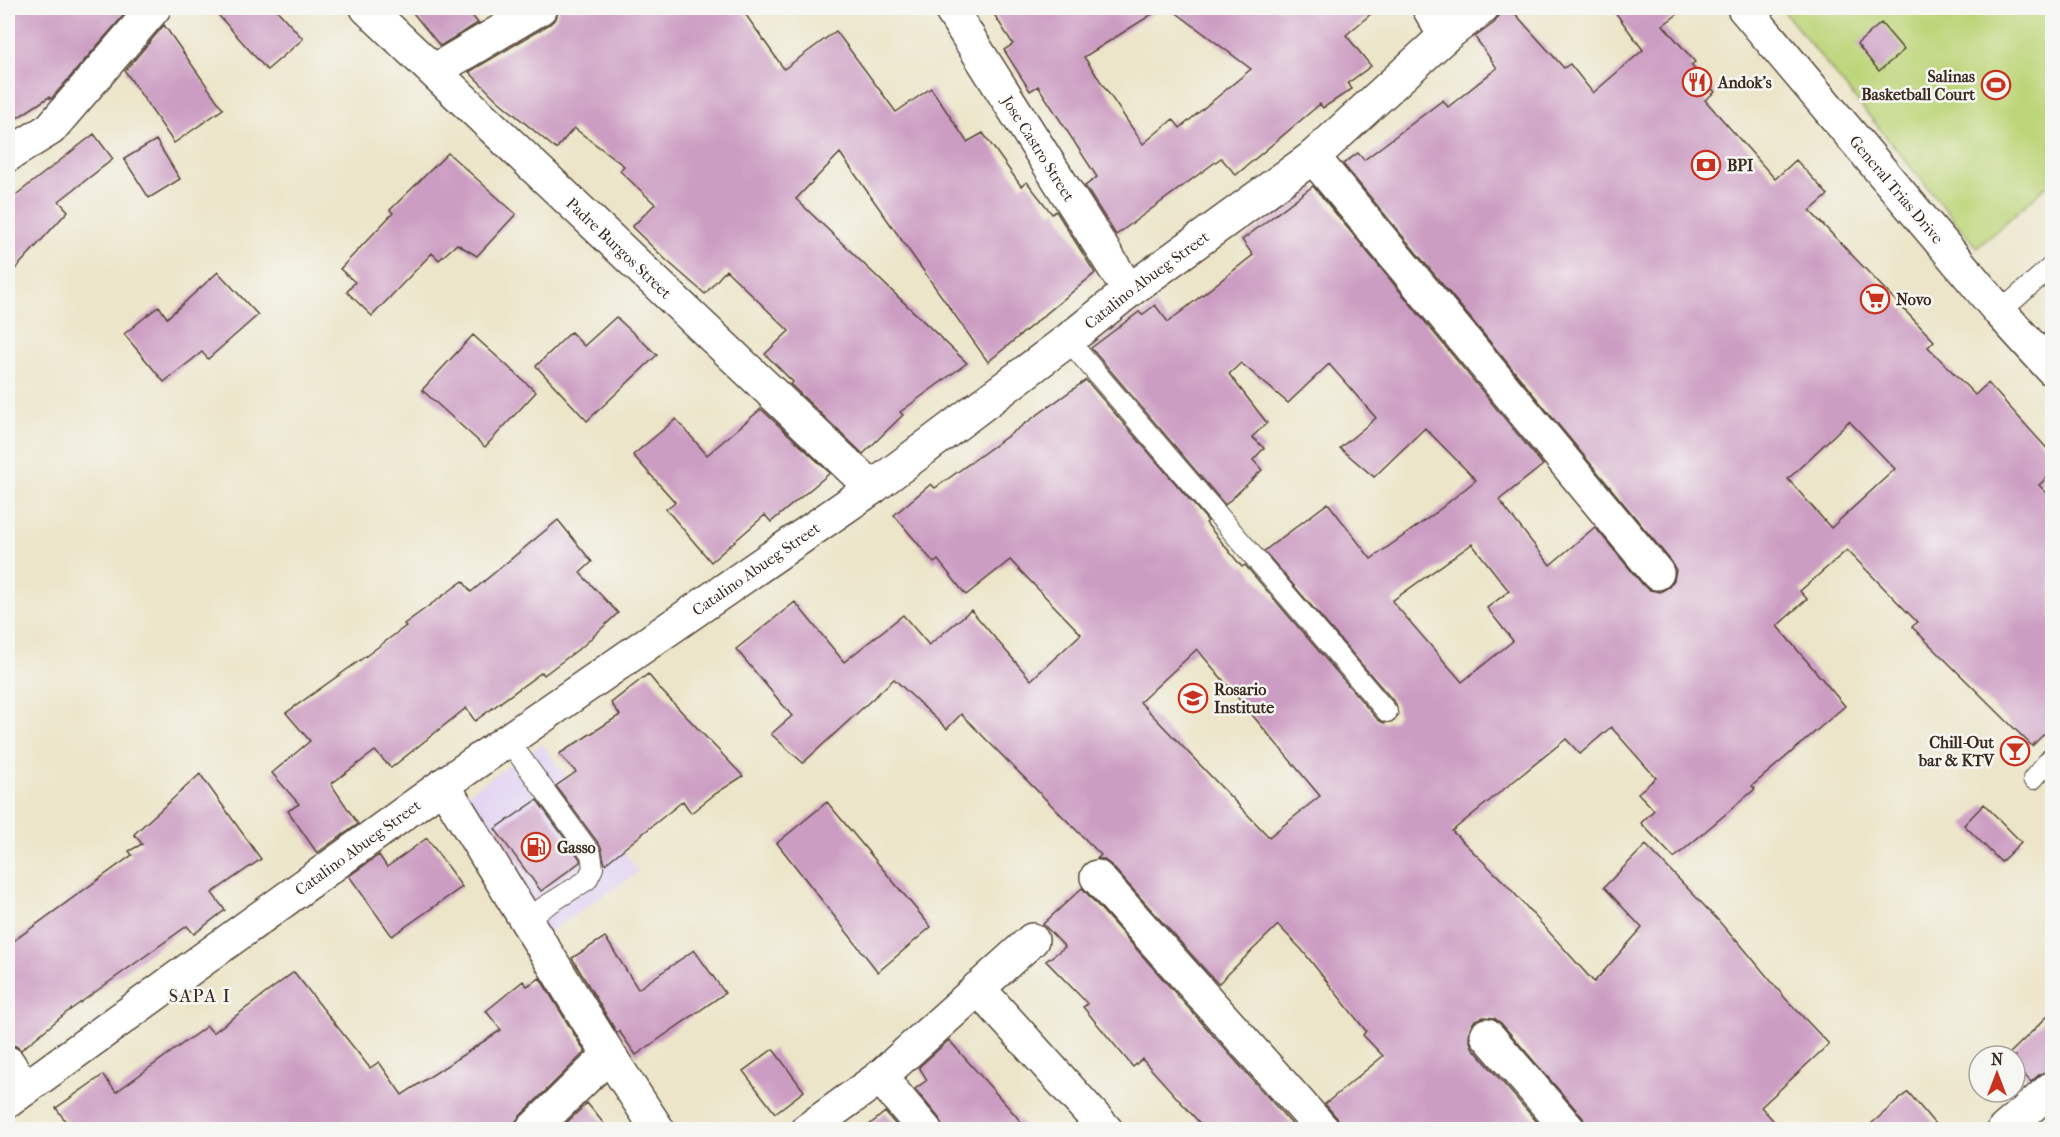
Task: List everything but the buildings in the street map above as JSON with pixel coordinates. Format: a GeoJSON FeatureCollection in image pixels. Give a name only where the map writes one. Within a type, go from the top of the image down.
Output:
{"type":"FeatureCollection","features":[{"type":"Feature","properties":{"kind":"street"},"geometry":{"type":"LineString","coordinates":[[8,154],[50,129],[154,8]]}},
{"type":"Feature","properties":{"kind":"street","name":"Padre Burgos Street"},"geometry":{"type":"LineString","coordinates":[[367,8],[872,488]]}},
{"type":"Feature","properties":{"kind":"street"},"geometry":{"type":"LineString","coordinates":[[434,71],[540,8]]}},
{"type":"Feature","properties":{"kind":"street","name":"Jose Castro Street"},"geometry":{"type":"LineString","coordinates":[[950,8],[1129,291]]}},
{"type":"Feature","properties":{"kind":"street"},"geometry":{"type":"LineString","coordinates":[[1429,8],[1445,36]]}},
{"type":"Feature","properties":{"kind":"street","name":"Catalino Abueg Street"},"geometry":{"type":"LineString","coordinates":[[13,1084],[872,488],[1129,291],[1313,157],[1445,36],[1482,8]]}},
{"type":"Feature","properties":{"kind":"street","name":"General Trias Drive"},"geometry":{"type":"LineString","coordinates":[[1743,8],[2000,312],[2052,369]]}},
{"type":"Feature","properties":{"kind":"street"},"geometry":{"type":"LineString","coordinates":[[1313,157],[1657,573]]}},
{"type":"Feature","properties":{"kind":"street"},"geometry":{"type":"LineString","coordinates":[[443,785],[609,1055],[658,1130]]}},
{"type":"Feature","properties":{"kind":"street"},"geometry":{"type":"LineString","coordinates":[[1097,877],[1323,1130]]}},
{"type":"Feature","properties":{"kind":"street"},"geometry":{"type":"LineString","coordinates":[[807,1130],[880,1077],[1032,940]]}},
{"type":"Feature","properties":{"kind":"street"},"geometry":{"type":"LineString","coordinates":[[978,988],[1106,1130]]}},
{"type":"Feature","properties":{"kind":"street"},"geometry":{"type":"LineString","coordinates":[[1487,1035],[1569,1130]]}},
{"type":"Feature","properties":{"kind":"street"},"geometry":{"type":"LineString","coordinates":[[532,1130],[609,1055]]}},
{"type":"Feature","properties":{"kind":"street"},"geometry":{"type":"LineString","coordinates":[[880,1077],[925,1130]]}},
{"type":"Feature","properties":{"kind":"street"},"geometry":{"type":"LineString","coordinates":[[2004,1130],[2052,1088]]}},
{"type":"Feature","properties":{"kind":"lane"},"geometry":{"type":"LineString","coordinates":[[2000,312],[2052,266]]}},
{"type":"Feature","properties":{"kind":"lane"},"geometry":{"type":"LineString","coordinates":[[1068,339],[1388,712]]}},
{"type":"Feature","properties":{"kind":"lane"},"geometry":{"type":"LineString","coordinates":[[508,740],[591,854],[593,868],[587,880],[525,919]]}},
{"type":"Feature","properties":{"kind":"lane"},"geometry":{"type":"LineString","coordinates":[[2033,779],[2052,758]]}},
{"type":"Feature","properties":{"kind":"shaded area"},"geometry":{"type":"Polygon","coordinates":[[[542,744],[639,872],[544,935],[459,799],[542,744]]]}},
{"type":"Feature","properties":{"kind":"green space"},"geometry":{"type":"Polygon","coordinates":[[[1781,8],[2052,8],[2052,181],[1977,248],[1781,8]]]}},
{"type":"Feature","properties":{"kind":"place","name":"Andok's"},"geometry":{"type":"Point","coordinates":[1697,82]}},
{"type":"Feature","properties":{"kind":"place","name":"Salinas Basketball Court"},"geometry":{"type":"Point","coordinates":[1996,85]}},
{"type":"Feature","properties":{"kind":"place","name":"BPI"},"geometry":{"type":"Point","coordinates":[1706,165]}},
{"type":"Feature","properties":{"kind":"place","name":"Novo"},"geometry":{"type":"Point","coordinates":[1875,299]}},
{"type":"Feature","properties":{"kind":"place","name":"Rosario Institute"},"geometry":{"type":"Point","coordinates":[1193,698]}},
{"type":"Feature","properties":{"kind":"place","name":"Chill-Out bar & KTV"},"geometry":{"type":"Point","coordinates":[2015,751]}},
{"type":"Feature","properties":{"kind":"place","name":"Gasso"},"geometry":{"type":"Point","coordinates":[536,847]}},
{"type":"Feature","properties":{"kind":"district","name":"SAPA I"},"geometry":{"type":"Point","coordinates":[200,996]}}]}
